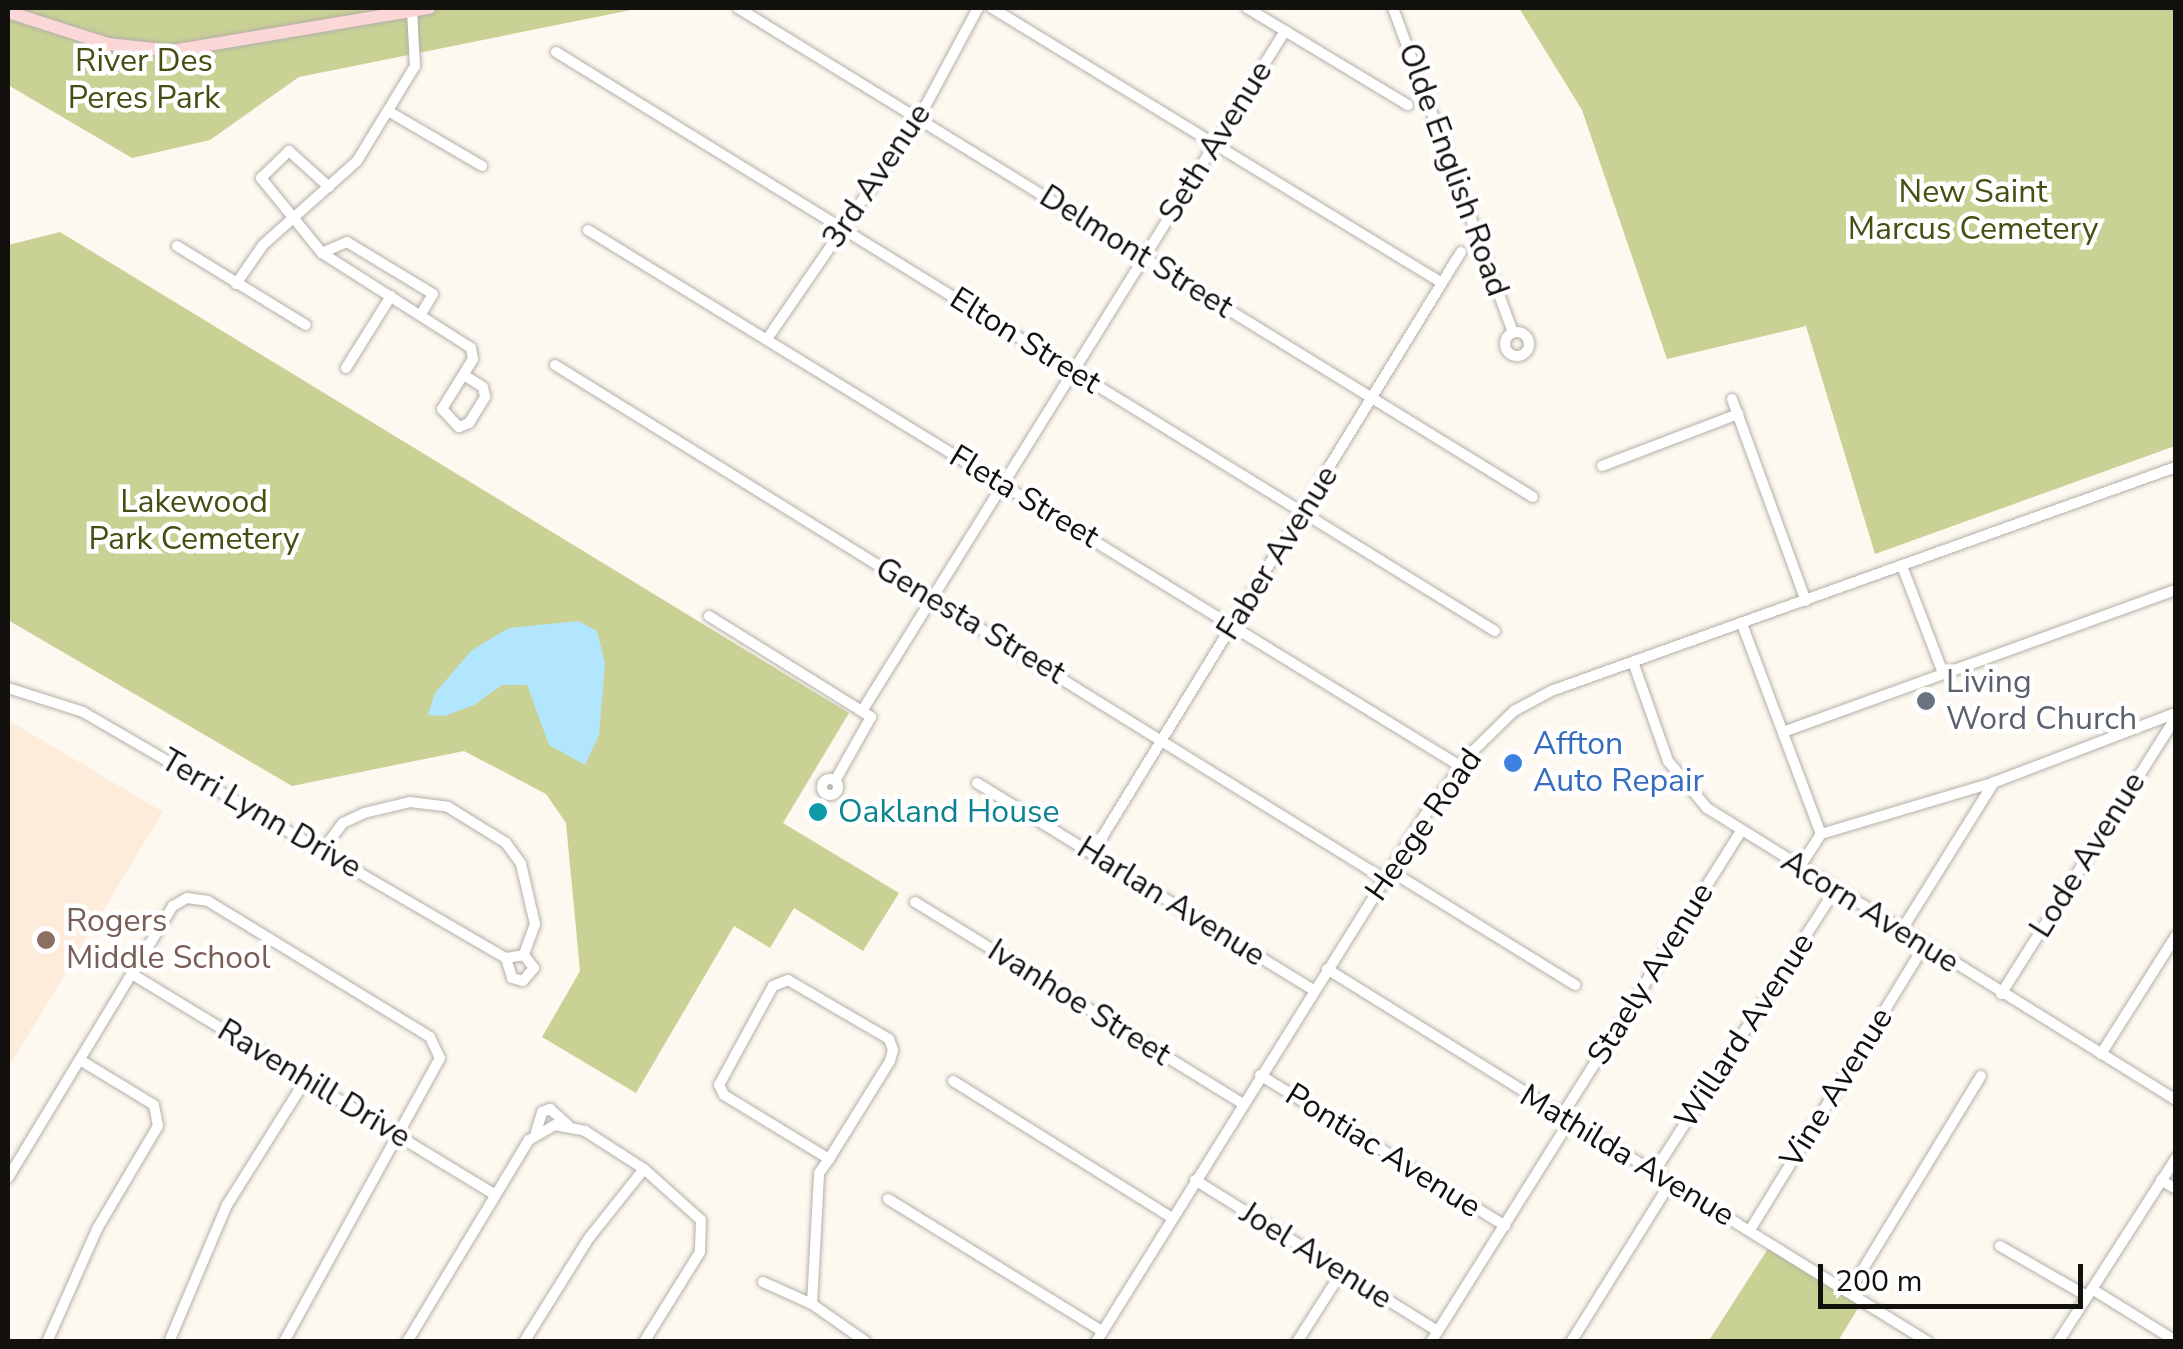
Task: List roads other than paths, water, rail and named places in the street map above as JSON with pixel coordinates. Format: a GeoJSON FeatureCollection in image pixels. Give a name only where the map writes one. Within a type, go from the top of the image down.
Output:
{"type":"FeatureCollection","features":[{"type":"Feature","properties":{"kind":"main road"},"geometry":{"type":"LineString","coordinates":[[8,14],[108,44],[172,51],[429,8]]}},
{"type":"Feature","properties":{"kind":"street","name":"Delmont Street"},"geometry":{"type":"LineString","coordinates":[[738,8],[1533,497]]}},
{"type":"Feature","properties":{"kind":"street","name":"3rd Avenue"},"geometry":{"type":"LineString","coordinates":[[766,339],[920,118],[978,8]]}},
{"type":"Feature","properties":{"kind":"street"},"geometry":{"type":"LineString","coordinates":[[992,8],[1442,283]]}},
{"type":"Feature","properties":{"kind":"street"},"geometry":{"type":"LineString","coordinates":[[1248,8],[1408,105]]}},
{"type":"Feature","properties":{"kind":"street","name":"Olde English Road"},"geometry":{"type":"LineString","coordinates":[[1393,8],[1513,333]]}},
{"type":"Feature","properties":{"kind":"street"},"geometry":{"type":"LineString","coordinates":[[236,284],[291,219],[357,161],[414,66],[412,10]]}},
{"type":"Feature","properties":{"kind":"street","name":"Seth Avenue"},"geometry":{"type":"LineString","coordinates":[[834,781],[871,717],[862,711],[1285,31]]}},
{"type":"Feature","properties":{"kind":"street","name":"Elton Street"},"geometry":{"type":"LineString","coordinates":[[556,52],[1495,630]]}},
{"type":"Feature","properties":{"kind":"street"},"geometry":{"type":"LineString","coordinates":[[388,111],[482,166]]}},
{"type":"Feature","properties":{"kind":"street"},"geometry":{"type":"LineString","coordinates":[[328,187],[296,152],[263,172],[262,184],[322,252],[471,348],[464,375],[442,409],[459,427],[469,423],[484,397],[483,387],[464,375]]}},
{"type":"Feature","properties":{"kind":"street","name":"Fleta Street"},"geometry":{"type":"LineString","coordinates":[[588,230],[1460,766]]}},
{"type":"Feature","properties":{"kind":"street"},"geometry":{"type":"LineString","coordinates":[[322,252],[347,242],[432,294],[420,314]]}},
{"type":"Feature","properties":{"kind":"street"},"geometry":{"type":"LineString","coordinates":[[177,246],[306,325]]}},
{"type":"Feature","properties":{"kind":"street","name":"Faber Avenue"},"geometry":{"type":"LineString","coordinates":[[1093,852],[1462,252]]}},
{"type":"Feature","properties":{"kind":"street"},"geometry":{"type":"LineString","coordinates":[[346,368],[390,296]]}},
{"type":"Feature","properties":{"kind":"street","name":"Genesta Street"},"geometry":{"type":"LineString","coordinates":[[555,365],[1162,740],[1574,985]]}},
{"type":"Feature","properties":{"kind":"street"},"geometry":{"type":"LineString","coordinates":[[1732,399],[1806,601]]}},
{"type":"Feature","properties":{"kind":"street"},"geometry":{"type":"LineString","coordinates":[[1602,466],[1738,414]]}},
{"type":"Feature","properties":{"kind":"street","name":"Heege Road"},"geometry":{"type":"LineString","coordinates":[[1099,1336],[1387,874],[1460,766],[1524,704],[2176,467]]}},
{"type":"Feature","properties":{"kind":"street"},"geometry":{"type":"LineString","coordinates":[[1902,566],[1943,674]]}},
{"type":"Feature","properties":{"kind":"street"},"geometry":{"type":"LineString","coordinates":[[1783,732],[2176,590]]}},
{"type":"Feature","properties":{"kind":"street"},"geometry":{"type":"LineString","coordinates":[[709,616],[862,711]]}},
{"type":"Feature","properties":{"kind":"street"},"geometry":{"type":"LineString","coordinates":[[1742,624],[1821,834]]}},
{"type":"Feature","properties":{"kind":"street","name":"Acorn Avenue"},"geometry":{"type":"LineString","coordinates":[[1634,662],[1676,776],[1741,831],[2176,1100]]}},
{"type":"Feature","properties":{"kind":"street","name":"Terri Lynn Drive"},"geometry":{"type":"LineString","coordinates":[[8,688],[83,712],[324,848],[506,958],[512,978],[522,981],[534,968],[524,955]]}},
{"type":"Feature","properties":{"kind":"street"},"geometry":{"type":"LineString","coordinates":[[1799,868],[1821,834],[1995,782],[2176,715]]}},
{"type":"Feature","properties":{"kind":"street","name":"Lode Avenue"},"geometry":{"type":"LineString","coordinates":[[2001,994],[2176,715]]}},
{"type":"Feature","properties":{"kind":"street"},"geometry":{"type":"LineString","coordinates":[[1901,931],[1995,782]]}},
{"type":"Feature","properties":{"kind":"street","name":"Harlan Avenue"},"geometry":{"type":"LineString","coordinates":[[977,783],[1313,990]]}},
{"type":"Feature","properties":{"kind":"street"},"geometry":{"type":"LineString","coordinates":[[324,848],[343,823],[364,812],[410,802],[448,807],[506,843],[521,864],[534,924],[524,955],[506,958]]}},
{"type":"Feature","properties":{"kind":"street","name":"Staely Avenue"},"geometry":{"type":"LineString","coordinates":[[1435,1336],[1741,831]]}},
{"type":"Feature","properties":{"kind":"street","name":"Willard Avenue"},"geometry":{"type":"LineString","coordinates":[[1654,1172],[1835,890]]}},
{"type":"Feature","properties":{"kind":"street"},"geometry":{"type":"LineString","coordinates":[[8,1178],[173,906],[187,898],[208,902],[430,1036],[440,1058],[284,1342]]}},
{"type":"Feature","properties":{"kind":"street","name":"Ivanhoe Street"},"geometry":{"type":"LineString","coordinates":[[915,902],[1242,1103]]}},
{"type":"Feature","properties":{"kind":"street"},"geometry":{"type":"LineString","coordinates":[[2102,1054],[2176,936]]}},
{"type":"Feature","properties":{"kind":"street","name":"Vine Avenue"},"geometry":{"type":"LineString","coordinates":[[1750,1230],[1924,946]]}},
{"type":"Feature","properties":{"kind":"street","name":"Mathilda Avenue"},"geometry":{"type":"LineString","coordinates":[[1327,969],[1928,1342]]}},
{"type":"Feature","properties":{"kind":"street","name":"Ravenhill Drive"},"geometry":{"type":"LineString","coordinates":[[132,974],[495,1196]]}},
{"type":"Feature","properties":{"kind":"street"},"geometry":{"type":"LineString","coordinates":[[812,1304],[814,1190],[894,1050],[889,1039],[800,984],[773,986],[718,1085],[724,1095],[829,1159]]}},
{"type":"Feature","properties":{"kind":"street"},"geometry":{"type":"LineString","coordinates":[[48,1342],[97,1229],[158,1126],[154,1105],[80,1060]]}},
{"type":"Feature","properties":{"kind":"street","name":"Pontiac Avenue"},"geometry":{"type":"LineString","coordinates":[[1260,1075],[1505,1226]]}},
{"type":"Feature","properties":{"kind":"street"},"geometry":{"type":"LineString","coordinates":[[1849,1292],[1981,1076]]}},
{"type":"Feature","properties":{"kind":"street"},"geometry":{"type":"LineString","coordinates":[[168,1342],[227,1205],[306,1079]]}},
{"type":"Feature","properties":{"kind":"street"},"geometry":{"type":"LineString","coordinates":[[953,1081],[1172,1218]]}},
{"type":"Feature","properties":{"kind":"street"},"geometry":{"type":"LineString","coordinates":[[407,1342],[536,1132],[542,1112],[550,1108],[568,1125],[585,1131],[644,1169],[691,1206],[704,1234],[700,1252],[644,1342]]}},
{"type":"Feature","properties":{"kind":"street"},"geometry":{"type":"LineString","coordinates":[[536,1132],[568,1125]]}},
{"type":"Feature","properties":{"kind":"street"},"geometry":{"type":"LineString","coordinates":[[2058,1342],[2176,1158]]}},
{"type":"Feature","properties":{"kind":"street"},"geometry":{"type":"LineString","coordinates":[[524,1342],[589,1238],[644,1169]]}},
{"type":"Feature","properties":{"kind":"street","name":"Joel Avenue"},"geometry":{"type":"LineString","coordinates":[[1195,1180],[1435,1336]]}},
{"type":"Feature","properties":{"kind":"street"},"geometry":{"type":"LineString","coordinates":[[2161,1180],[2176,1189]]}},
{"type":"Feature","properties":{"kind":"street"},"geometry":{"type":"LineString","coordinates":[[1572,1342],[1671,1182]]}},
{"type":"Feature","properties":{"kind":"street"},"geometry":{"type":"LineString","coordinates":[[888,1199],[1099,1336]]}},
{"type":"Feature","properties":{"kind":"street"},"geometry":{"type":"LineString","coordinates":[[2000,1246],[2176,1341]]}},
{"type":"Feature","properties":{"kind":"street"},"geometry":{"type":"LineString","coordinates":[[1297,1342],[1341,1274]]}},
{"type":"Feature","properties":{"kind":"street"},"geometry":{"type":"LineString","coordinates":[[763,1282],[812,1304],[866,1342]]}},
{"type":"Feature","properties":{"kind":"street"},"geometry":{"type":"LineString","coordinates":[[1900,1342],[1908,1329]]}},
{"type":"Feature","properties":{"kind":"water"},"geometry":{"type":"Polygon","coordinates":[[[578,621],[597,631],[605,663],[599,735],[585,765],[549,745],[527,685],[502,685],[474,705],[444,716],[428,715],[435,693],[472,650],[509,628],[578,621]]]}},
{"type":"Feature","properties":{"kind":"place","name":"Living Word Church"},"geometry":{"type":"Point","coordinates":[1926,701]}},
{"type":"Feature","properties":{"kind":"place","name":"Affton Auto Repair"},"geometry":{"type":"Point","coordinates":[1513,763]}},
{"type":"Feature","properties":{"kind":"place","name":"Oakland House"},"geometry":{"type":"Point","coordinates":[818,812]}},
{"type":"Feature","properties":{"kind":"place","name":"Rogers Middle School"},"geometry":{"type":"Point","coordinates":[46,940]}},
{"type":"Feature","properties":{"kind":"park label","name":"River Des Peres Park"},"geometry":{"type":"Point","coordinates":[144,80]}},
{"type":"Feature","properties":{"kind":"park label","name":"New Saint Marcus Cemetery"},"geometry":{"type":"Point","coordinates":[1973,212]}},
{"type":"Feature","properties":{"kind":"park label","name":"Lakewood Park Cemetery"},"geometry":{"type":"Point","coordinates":[194,522]}}]}
